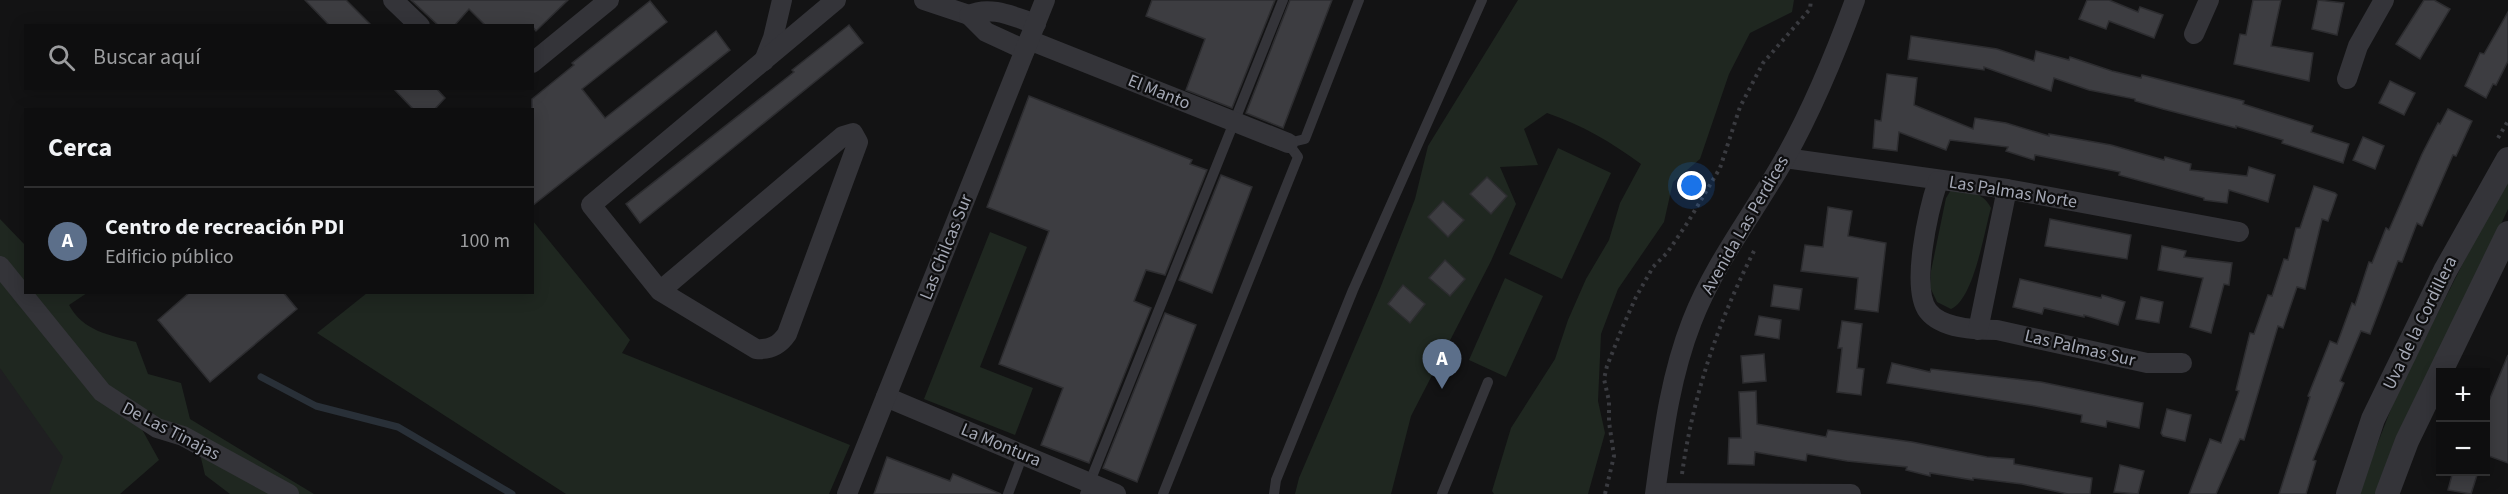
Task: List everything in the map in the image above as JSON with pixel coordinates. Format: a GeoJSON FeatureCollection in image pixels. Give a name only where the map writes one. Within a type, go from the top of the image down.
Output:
{"type":"FeatureCollection","features":[{"type":"Feature","properties":{"kind":"street"},"geometry":{"type":"LineString","coordinates":[[393,0],[418,24]]}},
{"type":"Feature","properties":{"kind":"street"},"geometry":{"type":"LineString","coordinates":[[534,61],[609,0]]}},
{"type":"Feature","properties":{"kind":"street"},"geometry":{"type":"LineString","coordinates":[[764,62],[773,38],[782,0]]}},
{"type":"Feature","properties":{"kind":"street"},"geometry":{"type":"LineString","coordinates":[[660,291],[843,136],[853,133],[858,142],[787,334],[778,345],[764,350],[756,349],[660,291],[591,205],[836,0]]}},
{"type":"Feature","properties":{"kind":"street"},"geometry":{"type":"LineString","coordinates":[[924,0],[969,15],[986,32],[1030,38]]}},
{"type":"Feature","properties":{"kind":"street","name":"Las Chilcas Sur"},"geometry":{"type":"LineString","coordinates":[[847,494],[1045,0]]}},
{"type":"Feature","properties":{"kind":"street","name":"Avenida Las Perdices"},"geometry":{"type":"LineString","coordinates":[[1656,494],[1666,411],[1692,321],[1721,261],[1785,158],[1828,69],[1854,0]]}},
{"type":"Feature","properties":{"kind":"street"},"geometry":{"type":"LineString","coordinates":[[2194,34],[2210,0]]}},
{"type":"Feature","properties":{"kind":"street"},"geometry":{"type":"LineString","coordinates":[[2346,79],[2358,46],[2384,0]]}},
{"type":"Feature","properties":{"kind":"street"},"geometry":{"type":"LineString","coordinates":[[969,15],[977,11],[992,10],[1030,38]]}},
{"type":"Feature","properties":{"kind":"street","name":"El Manto"},"geometry":{"type":"LineString","coordinates":[[1030,38],[1288,143]]}},
{"type":"Feature","properties":{"kind":"street","name":"Las Palmas Norte"},"geometry":{"type":"LineString","coordinates":[[1785,158],[2007,189],[2239,232]]}},
{"type":"Feature","properties":{"kind":"street","name":"Uva de la Cordillera"},"geometry":{"type":"LineString","coordinates":[[2348,494],[2373,419],[2445,271],[2508,159]]}},
{"type":"Feature","properties":{"kind":"street","name":"Las Palmas Sur"},"geometry":{"type":"LineString","coordinates":[[1938,181],[1929,208],[1919,288],[1928,311],[1944,323],[1978,330],[1997,330],[2147,363],[2181,363]]}},
{"type":"Feature","properties":{"kind":"street"},"geometry":{"type":"LineString","coordinates":[[1978,330],[2007,189]]}},
{"type":"Feature","properties":{"kind":"street"},"geometry":{"type":"LineString","coordinates":[[2387,494],[2407,441],[2508,233]]}},
{"type":"Feature","properties":{"kind":"street","name":"De Las Tinajas"},"geometry":{"type":"LineString","coordinates":[[0,266],[102,392],[157,428],[183,436],[289,494]]}},
{"type":"Feature","properties":{"kind":"street","name":"La Montura"},"geometry":{"type":"LineString","coordinates":[[886,397],[1023,454],[1087,488],[1116,494]]}},
{"type":"Feature","properties":{"kind":"street"},"geometry":{"type":"LineString","coordinates":[[1656,494],[1845,494]]}},
{"type":"Feature","properties":{"kind":"lane"},"geometry":{"type":"LineString","coordinates":[[1087,488],[1283,0]]}},
{"type":"Feature","properties":{"kind":"lane"},"geometry":{"type":"LineString","coordinates":[[1163,494],[1298,157],[1288,143],[1305,139],[1359,0]]}},
{"type":"Feature","properties":{"kind":"lane"},"geometry":{"type":"LineString","coordinates":[[1274,494],[1276,480],[1353,290],[1482,0]]}},
{"type":"Feature","properties":{"kind":"lane"},"geometry":{"type":"LineString","coordinates":[[1442,494],[1488,382]]}},
{"type":"Feature","properties":{"kind":"lane"},"geometry":{"type":"LineString","coordinates":[[1008,494],[1023,454]]}},
{"type":"Feature","properties":{"kind":"path"},"geometry":{"type":"LineString","coordinates":[[1605,494],[1614,456],[1608,422],[1609,400],[1604,379],[1623,326],[1653,267],[1667,253],[1688,222],[1720,168],[1740,107],[1763,63],[1810,9],[1811,0]]}},
{"type":"Feature","properties":{"kind":"path"},"geometry":{"type":"LineString","coordinates":[[1679,493],[1685,450],[1706,366],[1737,284],[1758,242]]}},
{"type":"Feature","properties":{"kind":"shaded area"},"geometry":{"type":"Polygon","coordinates":[[[1518,0],[1794,0],[1792,12],[1750,33],[1729,74],[1700,159],[1673,182],[1664,222],[1618,289],[1601,334],[1598,401],[1605,433],[1588,494],[1494,494],[1492,491],[1511,428],[1555,359],[1568,320],[1586,279],[1609,240],[1620,203],[1641,164],[1596,135],[1547,113],[1524,129],[1538,165],[1500,167],[1516,204],[1491,261],[1411,416],[1391,494],[1295,494],[1299,478],[1381,286],[1415,199],[1428,146],[1518,0]]]}},
{"type":"Feature","properties":{"kind":"shaded area"},"geometry":{"type":"Polygon","coordinates":[[[1558,148],[1611,173],[1562,279],[1509,254],[1558,148]]]}},
{"type":"Feature","properties":{"kind":"shaded area"},"geometry":{"type":"Polygon","coordinates":[[[2508,174],[2508,209],[2376,494],[2358,494],[2396,396],[2508,174]]]}},
{"type":"Feature","properties":{"kind":"shaded area"},"geometry":{"type":"Polygon","coordinates":[[[1951,190],[1979,195],[1988,202],[1991,208],[1972,279],[1959,303],[1951,309],[1937,302],[1930,287],[1931,271],[1946,198],[1951,190]]]}},
{"type":"Feature","properties":{"kind":"shaded area"},"geometry":{"type":"Polygon","coordinates":[[[0,219],[24,244],[24,294],[86,294],[69,305],[75,314],[98,331],[136,342],[148,374],[181,383],[190,419],[314,494],[230,494],[205,475],[197,441],[134,415],[159,460],[120,494],[49,494],[63,457],[0,368],[0,219]]]}},
{"type":"Feature","properties":{"kind":"shaded area"},"geometry":{"type":"Polygon","coordinates":[[[534,222],[630,340],[622,353],[850,445],[829,494],[566,494],[317,333],[366,294],[534,294],[534,222]]]}},
{"type":"Feature","properties":{"kind":"shaded area"},"geometry":{"type":"Polygon","coordinates":[[[990,232],[1027,247],[980,367],[1033,388],[1015,435],[924,399],[990,232]]]}},
{"type":"Feature","properties":{"kind":"shaded area"},"geometry":{"type":"Polygon","coordinates":[[[1505,278],[1543,296],[1506,377],[1469,360],[1505,278]]]}},
{"type":"Feature","properties":{"kind":"shaded area"},"geometry":{"type":"Polygon","coordinates":[[[0,310],[94,494],[0,494],[0,310]]]}},
{"type":"Feature","properties":{"kind":"building"},"geometry":{"type":"Polygon","coordinates":[[[305,0],[346,0],[370,24],[328,24],[305,0]]]}},
{"type":"Feature","properties":{"kind":"building"},"geometry":{"type":"Polygon","coordinates":[[[411,0],[568,0],[536,31],[534,24],[484,24],[469,9],[456,24],[437,24],[411,0]]]}},
{"type":"Feature","properties":{"kind":"building"},"geometry":{"type":"Polygon","coordinates":[[[1152,0],[1275,0],[1232,108],[1186,90],[1205,39],[1146,16],[1152,0]]]}},
{"type":"Feature","properties":{"kind":"building"},"geometry":{"type":"Polygon","coordinates":[[[1290,0],[1332,0],[1283,128],[1246,113],[1290,0]]]}},
{"type":"Feature","properties":{"kind":"building"},"geometry":{"type":"Polygon","coordinates":[[[2087,0],[2109,0],[2138,12],[2140,7],[2163,15],[2154,38],[2109,21],[2106,29],[2079,19],[2087,0]]]}},
{"type":"Feature","properties":{"kind":"building"},"geometry":{"type":"Polygon","coordinates":[[[2253,0],[2281,0],[2271,46],[2313,53],[2309,81],[2234,64],[2240,34],[2246,35],[2253,0]]]}},
{"type":"Feature","properties":{"kind":"building"},"geometry":{"type":"Polygon","coordinates":[[[2318,0],[2344,3],[2337,35],[2312,29],[2318,0]]]}},
{"type":"Feature","properties":{"kind":"building"},"geometry":{"type":"Polygon","coordinates":[[[2424,0],[2434,0],[2450,9],[2420,59],[2396,44],[2424,0]]]}},
{"type":"Feature","properties":{"kind":"building"},"geometry":{"type":"Polygon","coordinates":[[[650,1],[667,22],[582,89],[605,118],[716,31],[730,50],[534,204],[534,108],[532,108],[532,99],[574,65],[572,63],[650,1]]]}},
{"type":"Feature","properties":{"kind":"building"},"geometry":{"type":"Polygon","coordinates":[[[2508,12],[2508,61],[2496,85],[2493,84],[2486,98],[2465,86],[2480,53],[2484,54],[2508,12]]]}},
{"type":"Feature","properties":{"kind":"building"},"geometry":{"type":"Polygon","coordinates":[[[849,25],[863,43],[640,223],[626,204],[794,72],[792,70],[849,25]]]}},
{"type":"Feature","properties":{"kind":"building"},"geometry":{"type":"Polygon","coordinates":[[[1911,36],[1997,49],[2034,61],[2036,51],[2069,60],[2070,57],[2112,71],[2141,78],[2142,75],[2244,101],[2243,104],[2313,126],[2311,132],[2349,144],[2343,163],[2282,143],[2283,140],[2236,126],[2236,128],[2163,109],[2135,101],[2135,99],[2089,90],[2054,78],[2051,91],[1984,67],[1984,70],[1908,59],[1911,36]]]}},
{"type":"Feature","properties":{"kind":"building"},"geometry":{"type":"Polygon","coordinates":[[[1887,74],[1917,78],[1914,105],[1973,129],[1975,118],[2006,123],[2049,136],[2049,134],[2111,145],[2164,160],[2165,157],[2191,164],[2190,170],[2247,176],[2249,167],[2275,175],[2268,202],[2229,190],[2227,203],[2204,200],[2204,198],[2119,175],[2120,172],[2035,155],[2034,160],[2006,151],[2008,147],[1950,140],[1946,150],[1899,132],[1897,151],[1873,148],[1875,120],[1881,121],[1887,74]]]}},
{"type":"Feature","properties":{"kind":"building"},"geometry":{"type":"Polygon","coordinates":[[[2390,81],[2415,93],[2404,115],[2379,103],[2390,81]]]}},
{"type":"Feature","properties":{"kind":"building"},"geometry":{"type":"Polygon","coordinates":[[[395,90],[438,90],[445,98],[436,108],[412,108],[395,90]]]}},
{"type":"Feature","properties":{"kind":"building"},"geometry":{"type":"Polygon","coordinates":[[[1029,96],[1192,160],[1190,164],[1207,170],[1165,275],[1146,270],[1134,301],[1151,308],[1089,463],[1041,445],[1063,388],[999,364],[1049,231],[987,207],[1029,96]]]}},
{"type":"Feature","properties":{"kind":"building"},"geometry":{"type":"Polygon","coordinates":[[[2448,109],[2472,121],[2456,156],[2453,155],[2422,226],[2417,223],[2402,262],[2398,261],[2370,334],[2361,331],[2340,381],[2344,383],[2313,460],[2316,461],[2306,494],[2279,494],[2310,397],[2308,396],[2330,341],[2337,344],[2352,303],[2355,305],[2369,262],[2372,263],[2386,228],[2389,230],[2422,154],[2448,109]]]}},
{"type":"Feature","properties":{"kind":"building"},"geometry":{"type":"Polygon","coordinates":[[[2363,137],[2384,146],[2375,169],[2353,160],[2363,137]]]}},
{"type":"Feature","properties":{"kind":"building"},"geometry":{"type":"Polygon","coordinates":[[[1221,175],[1252,187],[1212,293],[1179,280],[1221,175]]]}},
{"type":"Feature","properties":{"kind":"building"},"geometry":{"type":"Polygon","coordinates":[[[1487,177],[1507,196],[1491,214],[1470,194],[1487,177]]]}},
{"type":"Feature","properties":{"kind":"building"},"geometry":{"type":"Polygon","coordinates":[[[2314,186],[2337,195],[2328,221],[2322,219],[2305,289],[2297,287],[2283,328],[2278,326],[2244,440],[2240,439],[2216,494],[2189,494],[2210,439],[2221,443],[2239,391],[2236,390],[2250,333],[2254,334],[2268,295],[2272,296],[2284,259],[2288,260],[2296,228],[2300,228],[2314,186]]]}},
{"type":"Feature","properties":{"kind":"building"},"geometry":{"type":"Polygon","coordinates":[[[1443,201],[1464,220],[1448,237],[1428,217],[1443,201]]]}},
{"type":"Feature","properties":{"kind":"building"},"geometry":{"type":"Polygon","coordinates":[[[1828,207],[1852,211],[1848,236],[1886,243],[1878,312],[1855,309],[1858,278],[1801,271],[1805,245],[1823,247],[1828,207]]]}},
{"type":"Feature","properties":{"kind":"building"},"geometry":{"type":"Polygon","coordinates":[[[2050,219],[2131,235],[2127,259],[2045,246],[2050,219]]]}},
{"type":"Feature","properties":{"kind":"building"},"geometry":{"type":"Polygon","coordinates":[[[2162,246],[2186,251],[2184,257],[2232,263],[2229,285],[2224,284],[2211,333],[2190,327],[2203,278],[2158,270],[2162,246]]]}},
{"type":"Feature","properties":{"kind":"building"},"geometry":{"type":"Polygon","coordinates":[[[1445,260],[1465,279],[1450,296],[1429,278],[1445,260]]]}},
{"type":"Feature","properties":{"kind":"building"},"geometry":{"type":"Polygon","coordinates":[[[2020,279],[2101,298],[2102,295],[2125,302],[2118,325],[2084,315],[2084,317],[2044,308],[2042,314],[2013,307],[2020,279]]]}},
{"type":"Feature","properties":{"kind":"building"},"geometry":{"type":"Polygon","coordinates":[[[1403,285],[1425,304],[1410,323],[1388,304],[1403,285]]]}},
{"type":"Feature","properties":{"kind":"building"},"geometry":{"type":"Polygon","coordinates":[[[1774,285],[1802,289],[1799,310],[1771,306],[1774,285]]]}},
{"type":"Feature","properties":{"kind":"building"},"geometry":{"type":"Polygon","coordinates":[[[188,294],[285,294],[297,309],[210,382],[158,320],[188,294]]]}},
{"type":"Feature","properties":{"kind":"building"},"geometry":{"type":"Polygon","coordinates":[[[2141,297],[2163,302],[2159,323],[2136,319],[2141,297]]]}},
{"type":"Feature","properties":{"kind":"building"},"geometry":{"type":"Polygon","coordinates":[[[1165,313],[1196,325],[1137,482],[1103,468],[1165,313]]]}},
{"type":"Feature","properties":{"kind":"building"},"geometry":{"type":"Polygon","coordinates":[[[1759,316],[1781,320],[1779,339],[1755,335],[1759,316]]]}},
{"type":"Feature","properties":{"kind":"building"},"geometry":{"type":"Polygon","coordinates":[[[1842,321],[1862,324],[1857,368],[1864,369],[1861,395],[1837,392],[1842,348],[1838,348],[1842,321]]]}},
{"type":"Feature","properties":{"kind":"building"},"geometry":{"type":"Polygon","coordinates":[[[1764,354],[1766,381],[1743,383],[1741,356],[1764,354]]]}},
{"type":"Feature","properties":{"kind":"building"},"geometry":{"type":"Polygon","coordinates":[[[2508,355],[2508,463],[2490,456],[2490,398],[2508,355]]]}},
{"type":"Feature","properties":{"kind":"building"},"geometry":{"type":"Polygon","coordinates":[[[1892,363],[1930,372],[1931,369],[2041,382],[2143,403],[2139,428],[2107,421],[2106,427],[2081,422],[2082,415],[1887,383],[1892,363]]]}},
{"type":"Feature","properties":{"kind":"building"},"geometry":{"type":"Polygon","coordinates":[[[1756,391],[1757,424],[1826,437],[1828,430],[1912,442],[1987,457],[2014,459],[2014,464],[2092,478],[2090,494],[2068,494],[2022,484],[1973,478],[1973,480],[1930,473],[1930,476],[1906,470],[1907,467],[1807,454],[1806,461],[1755,452],[1754,465],[1728,464],[1729,438],[1741,438],[1739,392],[1756,391]]]}},
{"type":"Feature","properties":{"kind":"building"},"geometry":{"type":"Polygon","coordinates":[[[2167,409],[2191,415],[2185,441],[2163,436],[2161,433],[2167,409]]]}},
{"type":"Feature","properties":{"kind":"building"},"geometry":{"type":"Polygon","coordinates":[[[887,457],[950,481],[953,474],[1001,494],[874,494],[887,457]]]}},
{"type":"Feature","properties":{"kind":"building"},"geometry":{"type":"Polygon","coordinates":[[[2120,465],[2144,471],[2138,494],[2114,492],[2120,465]]]}},
{"type":"Feature","properties":{"kind":"building"},"geometry":{"type":"Polygon","coordinates":[[[2452,476],[2477,476],[2471,494],[2448,490],[2452,476]]]}},
{"type":"Feature","properties":{"kind":"waterway"},"geometry":{"type":"LineString","coordinates":[[261,377],[316,406],[398,427],[512,494]]}},
{"type":"Feature","properties":{"kind":"place","name":"Centro de recreación PDI"},"geometry":{"type":"Point","coordinates":[1442,389]}}]}
